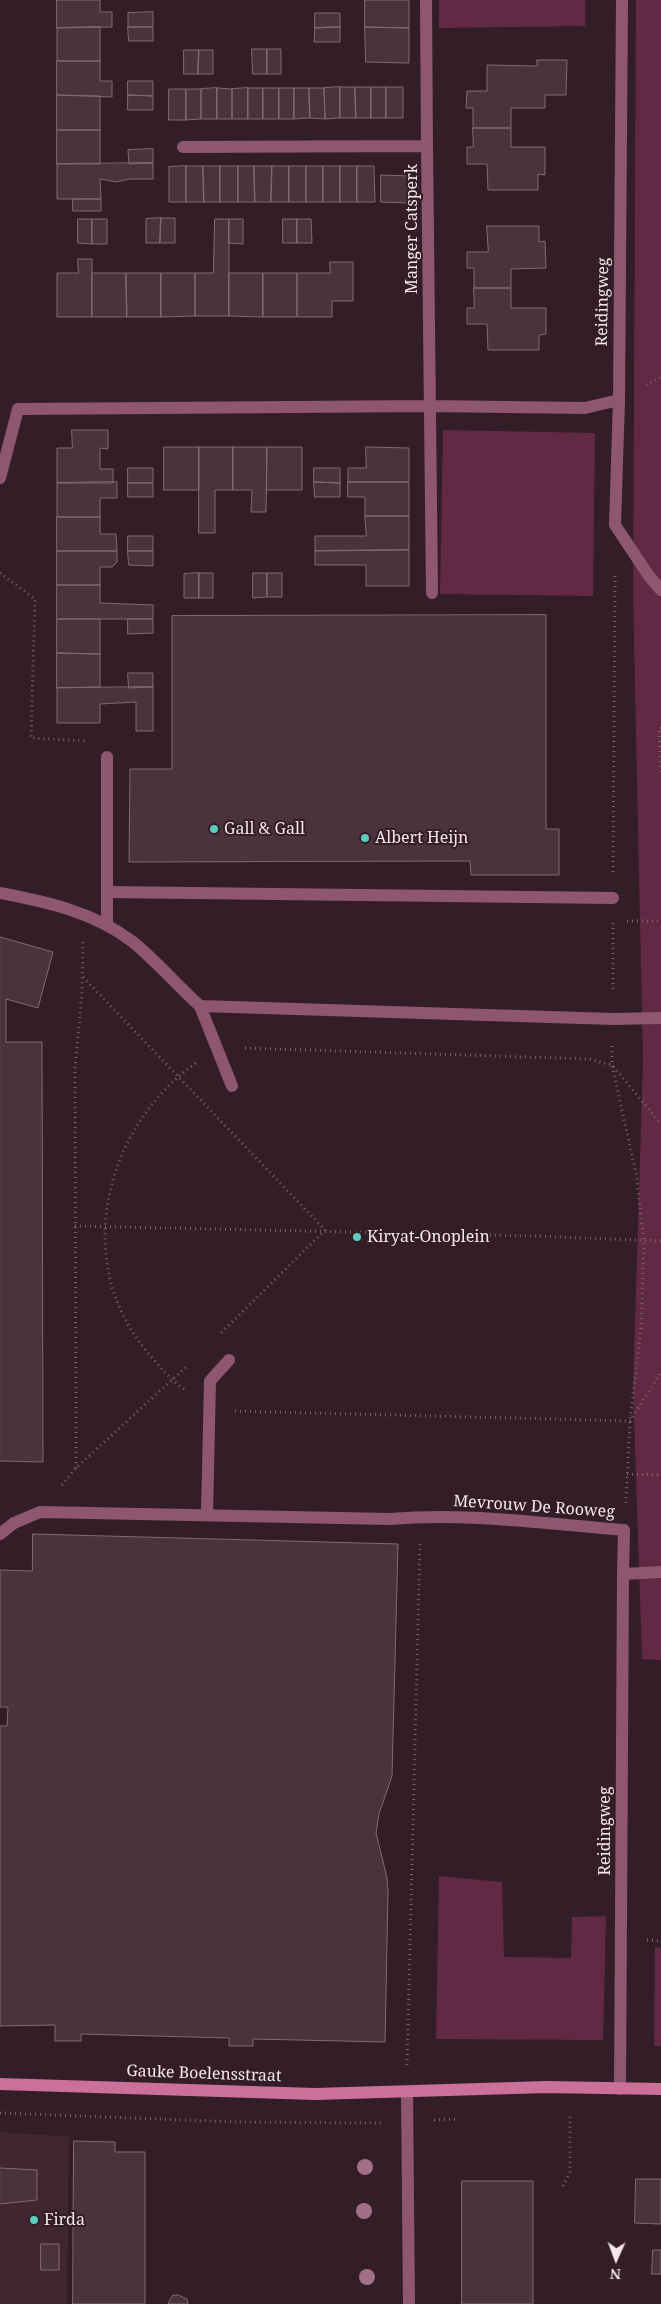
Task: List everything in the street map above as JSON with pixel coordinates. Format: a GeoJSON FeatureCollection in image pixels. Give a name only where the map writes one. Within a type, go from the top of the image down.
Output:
{"type":"FeatureCollection","features":[{"type":"Feature","properties":{"kind":"main road","name":"Gauke Boelensstraat"},"geometry":{"type":"LineString","coordinates":[[0,2084],[315,2094],[407,2093],[546,2087],[661,2089]]}},
{"type":"Feature","properties":{"kind":"street"},"geometry":{"type":"LineString","coordinates":[[426,0],[427,146]]}},
{"type":"Feature","properties":{"kind":"street","name":"Reidingweg"},"geometry":{"type":"LineString","coordinates":[[622,0],[619,400],[615,525],[649,576],[661,590]]}},
{"type":"Feature","properties":{"kind":"street","name":"Manger Catsperk"},"geometry":{"type":"LineString","coordinates":[[183,147],[427,146],[432,593]]}},
{"type":"Feature","properties":{"kind":"street"},"geometry":{"type":"LineString","coordinates":[[0,478],[18,409],[429,406],[585,408],[619,400]]}},
{"type":"Feature","properties":{"kind":"street"},"geometry":{"type":"LineString","coordinates":[[107,757],[107,925]]}},
{"type":"Feature","properties":{"kind":"street"},"geometry":{"type":"LineString","coordinates":[[0,892],[47,902],[83,914],[107,925],[133,943],[200,1006],[232,1086]]}},
{"type":"Feature","properties":{"kind":"street"},"geometry":{"type":"LineString","coordinates":[[107,892],[613,898]]}},
{"type":"Feature","properties":{"kind":"street"},"geometry":{"type":"LineString","coordinates":[[200,1006],[613,1019],[661,1018]]}},
{"type":"Feature","properties":{"kind":"street"},"geometry":{"type":"LineString","coordinates":[[0,1534],[14,1523],[40,1512],[207,1514],[210,1381],[229,1360]]}},
{"type":"Feature","properties":{"kind":"street","name":"Mevrouw De Rooweg"},"geometry":{"type":"LineString","coordinates":[[207,1514],[390,1519],[420,1516],[624,1530],[623,1574]]}},
{"type":"Feature","properties":{"kind":"street"},"geometry":{"type":"LineString","coordinates":[[623,1574],[661,1572]]}},
{"type":"Feature","properties":{"kind":"street","name":"Reidingweg"},"geometry":{"type":"LineString","coordinates":[[620,2089],[623,1574]]}},
{"type":"Feature","properties":{"kind":"street"},"geometry":{"type":"LineString","coordinates":[[407,2093],[409,2304]]}},
{"type":"Feature","properties":{"kind":"path"},"geometry":{"type":"LineString","coordinates":[[0,573],[35,599],[31,738],[109,742],[107,757]]}},
{"type":"Feature","properties":{"kind":"path"},"geometry":{"type":"LineString","coordinates":[[661,728],[659,728],[661,776]]}},
{"type":"Feature","properties":{"kind":"path"},"geometry":{"type":"LineString","coordinates":[[76,1468],[75,1068],[83,977],[83,914]]}},
{"type":"Feature","properties":{"kind":"path"},"geometry":{"type":"LineString","coordinates":[[613,921],[661,922]]}},
{"type":"Feature","properties":{"kind":"path"},"geometry":{"type":"LineString","coordinates":[[83,977],[325,1230]]}},
{"type":"Feature","properties":{"kind":"path"},"geometry":{"type":"LineString","coordinates":[[661,1124],[612,1065],[589,1059],[238,1048],[216,1050],[178,1077],[143,1116],[126,1143],[116,1164],[110,1187],[105,1226],[107,1260],[115,1294],[127,1324],[141,1345],[172,1381],[210,1405],[242,1411],[630,1421],[661,1372]]}},
{"type":"Feature","properties":{"kind":"path"},"geometry":{"type":"LineString","coordinates":[[75,1226],[325,1230],[661,1241]]}},
{"type":"Feature","properties":{"kind":"path"},"geometry":{"type":"LineString","coordinates":[[217,1337],[325,1230]]}},
{"type":"Feature","properties":{"kind":"path"},"geometry":{"type":"LineString","coordinates":[[40,1512],[76,1468],[191,1362]]}},
{"type":"Feature","properties":{"kind":"path"},"geometry":{"type":"LineString","coordinates":[[628,1474],[661,1476]]}},
{"type":"Feature","properties":{"kind":"path"},"geometry":{"type":"LineString","coordinates":[[406,2072],[420,1516]]}},
{"type":"Feature","properties":{"kind":"path"},"geometry":{"type":"LineString","coordinates":[[0,2113],[246,2122],[345,2124],[407,2122]]}},
{"type":"Feature","properties":{"kind":"path"},"geometry":{"type":"LineString","coordinates":[[563,2186],[570,2172],[570,2114]]}},
{"type":"Feature","properties":{"kind":"shaded area"},"geometry":{"type":"Polygon","coordinates":[[[439,0],[585,0],[585,26],[439,28],[439,0]]]}},
{"type":"Feature","properties":{"kind":"shaded area"},"geometry":{"type":"Polygon","coordinates":[[[636,0],[661,0],[661,1660],[642,1659],[633,1387],[643,1061],[633,592],[636,0]]]}},
{"type":"Feature","properties":{"kind":"shaded area"},"geometry":{"type":"Polygon","coordinates":[[[443,430],[595,433],[593,596],[440,594],[443,430]]]}},
{"type":"Feature","properties":{"kind":"shaded area"},"geometry":{"type":"Polygon","coordinates":[[[439,1876],[502,1882],[504,1957],[571,1958],[572,1917],[606,1916],[603,2040],[436,2039],[439,1876]]]}},
{"type":"Feature","properties":{"kind":"shaded area"},"geometry":{"type":"Polygon","coordinates":[[[655,1947],[661,1948],[661,2046],[654,2046],[655,1947]]]}},
{"type":"Feature","properties":{"kind":"shaded area","name":"Firda"},"geometry":{"type":"Polygon","coordinates":[[[0,2132],[69,2137],[67,2304],[0,2304],[0,2132]]]}},
{"type":"Feature","properties":{"kind":"building"},"geometry":{"type":"Polygon","coordinates":[[[57,0],[100,0],[100,12],[112,12],[112,27],[57,28],[57,0]]]}},
{"type":"Feature","properties":{"kind":"building"},"geometry":{"type":"Polygon","coordinates":[[[365,0],[409,0],[409,28],[365,27],[365,0]]]}},
{"type":"Feature","properties":{"kind":"building"},"geometry":{"type":"Polygon","coordinates":[[[153,12],[153,27],[128,27],[128,13],[153,12]]]}},
{"type":"Feature","properties":{"kind":"building"},"geometry":{"type":"Polygon","coordinates":[[[315,13],[340,13],[340,27],[315,28],[315,13]]]}},
{"type":"Feature","properties":{"kind":"building"},"geometry":{"type":"Polygon","coordinates":[[[100,27],[100,61],[57,61],[57,28],[100,27]]]}},
{"type":"Feature","properties":{"kind":"building"},"geometry":{"type":"Polygon","coordinates":[[[128,27],[153,27],[153,41],[129,41],[128,27]]]}},
{"type":"Feature","properties":{"kind":"building"},"geometry":{"type":"Polygon","coordinates":[[[340,27],[340,42],[314,42],[315,28],[340,27]]]}},
{"type":"Feature","properties":{"kind":"building"},"geometry":{"type":"Polygon","coordinates":[[[365,27],[409,28],[409,63],[366,62],[365,27]]]}},
{"type":"Feature","properties":{"kind":"building"},"geometry":{"type":"Polygon","coordinates":[[[252,49],[267,49],[267,74],[253,74],[252,49]]]}},
{"type":"Feature","properties":{"kind":"building"},"geometry":{"type":"Polygon","coordinates":[[[267,49],[281,49],[281,74],[267,74],[267,49]]]}},
{"type":"Feature","properties":{"kind":"building"},"geometry":{"type":"Polygon","coordinates":[[[184,50],[199,50],[198,74],[184,74],[184,50]]]}},
{"type":"Feature","properties":{"kind":"building"},"geometry":{"type":"Polygon","coordinates":[[[199,50],[213,50],[213,74],[198,74],[199,50]]]}},
{"type":"Feature","properties":{"kind":"building"},"geometry":{"type":"Polygon","coordinates":[[[537,60],[567,60],[566,95],[545,95],[545,108],[511,108],[511,128],[473,128],[473,108],[466,108],[467,91],[487,91],[487,65],[537,66],[537,60]]]}},
{"type":"Feature","properties":{"kind":"building"},"geometry":{"type":"Polygon","coordinates":[[[57,61],[100,61],[100,81],[112,81],[112,97],[57,95],[57,61]]]}},
{"type":"Feature","properties":{"kind":"building"},"geometry":{"type":"Polygon","coordinates":[[[128,81],[153,81],[153,96],[128,95],[128,81]]]}},
{"type":"Feature","properties":{"kind":"building"},"geometry":{"type":"Polygon","coordinates":[[[340,87],[355,87],[356,118],[340,118],[340,87]]]}},
{"type":"Feature","properties":{"kind":"building"},"geometry":{"type":"Polygon","coordinates":[[[340,87],[340,118],[325,119],[324,88],[340,87]]]}},
{"type":"Feature","properties":{"kind":"building"},"geometry":{"type":"Polygon","coordinates":[[[355,87],[371,87],[371,118],[356,118],[355,87]]]}},
{"type":"Feature","properties":{"kind":"building"},"geometry":{"type":"Polygon","coordinates":[[[371,87],[386,87],[386,118],[371,118],[371,87]]]}},
{"type":"Feature","properties":{"kind":"building"},"geometry":{"type":"Polygon","coordinates":[[[386,87],[403,87],[403,118],[386,118],[386,87]]]}},
{"type":"Feature","properties":{"kind":"building"},"geometry":{"type":"Polygon","coordinates":[[[217,88],[232,89],[232,119],[217,119],[217,88]]]}},
{"type":"Feature","properties":{"kind":"building"},"geometry":{"type":"Polygon","coordinates":[[[217,88],[217,119],[201,119],[201,89],[217,88]]]}},
{"type":"Feature","properties":{"kind":"building"},"geometry":{"type":"Polygon","coordinates":[[[248,88],[248,119],[232,119],[232,89],[248,88]]]}},
{"type":"Feature","properties":{"kind":"building"},"geometry":{"type":"Polygon","coordinates":[[[248,88],[263,88],[263,119],[248,119],[248,88]]]}},
{"type":"Feature","properties":{"kind":"building"},"geometry":{"type":"Polygon","coordinates":[[[263,88],[279,88],[279,119],[263,119],[263,88]]]}},
{"type":"Feature","properties":{"kind":"building"},"geometry":{"type":"Polygon","coordinates":[[[279,88],[294,88],[294,119],[279,119],[279,88]]]}},
{"type":"Feature","properties":{"kind":"building"},"geometry":{"type":"Polygon","coordinates":[[[294,88],[309,88],[310,118],[294,119],[294,88]]]}},
{"type":"Feature","properties":{"kind":"building"},"geometry":{"type":"Polygon","coordinates":[[[309,88],[324,88],[325,119],[310,118],[309,88]]]}},
{"type":"Feature","properties":{"kind":"building"},"geometry":{"type":"Polygon","coordinates":[[[169,89],[186,89],[186,120],[169,120],[169,89]]]}},
{"type":"Feature","properties":{"kind":"building"},"geometry":{"type":"Polygon","coordinates":[[[186,89],[201,89],[201,119],[186,120],[186,89]]]}},
{"type":"Feature","properties":{"kind":"building"},"geometry":{"type":"Polygon","coordinates":[[[57,95],[100,96],[100,130],[57,130],[57,95]]]}},
{"type":"Feature","properties":{"kind":"building"},"geometry":{"type":"Polygon","coordinates":[[[128,95],[153,96],[153,110],[128,110],[128,95]]]}},
{"type":"Feature","properties":{"kind":"building"},"geometry":{"type":"Polygon","coordinates":[[[473,128],[511,128],[511,147],[545,147],[545,175],[538,174],[538,190],[488,190],[487,164],[467,164],[467,147],[473,147],[473,128]]]}},
{"type":"Feature","properties":{"kind":"building"},"geometry":{"type":"Polygon","coordinates":[[[57,130],[100,130],[100,164],[57,164],[57,130]]]}},
{"type":"Feature","properties":{"kind":"building"},"geometry":{"type":"Polygon","coordinates":[[[153,149],[153,163],[129,164],[128,150],[153,149]]]}},
{"type":"Feature","properties":{"kind":"building"},"geometry":{"type":"Polygon","coordinates":[[[153,163],[153,179],[129,179],[117,182],[100,179],[101,199],[57,199],[57,164],[153,163]]]}},
{"type":"Feature","properties":{"kind":"building"},"geometry":{"type":"Polygon","coordinates":[[[186,166],[186,202],[169,202],[169,167],[186,166]]]}},
{"type":"Feature","properties":{"kind":"building"},"geometry":{"type":"Polygon","coordinates":[[[186,166],[203,166],[204,202],[186,202],[186,166]]]}},
{"type":"Feature","properties":{"kind":"building"},"geometry":{"type":"Polygon","coordinates":[[[203,166],[220,166],[220,202],[204,202],[203,166]]]}},
{"type":"Feature","properties":{"kind":"building"},"geometry":{"type":"Polygon","coordinates":[[[220,166],[238,166],[238,202],[220,202],[220,166]]]}},
{"type":"Feature","properties":{"kind":"building"},"geometry":{"type":"Polygon","coordinates":[[[238,166],[254,166],[255,202],[238,202],[238,166]]]}},
{"type":"Feature","properties":{"kind":"building"},"geometry":{"type":"Polygon","coordinates":[[[254,166],[272,166],[271,202],[255,202],[254,166]]]}},
{"type":"Feature","properties":{"kind":"building"},"geometry":{"type":"Polygon","coordinates":[[[272,166],[289,166],[289,202],[271,202],[272,166]]]}},
{"type":"Feature","properties":{"kind":"building"},"geometry":{"type":"Polygon","coordinates":[[[289,166],[306,166],[306,202],[289,202],[289,166]]]}},
{"type":"Feature","properties":{"kind":"building"},"geometry":{"type":"Polygon","coordinates":[[[306,166],[323,166],[323,202],[306,202],[306,166]]]}},
{"type":"Feature","properties":{"kind":"building"},"geometry":{"type":"Polygon","coordinates":[[[323,166],[340,166],[340,202],[323,202],[323,166]]]}},
{"type":"Feature","properties":{"kind":"building"},"geometry":{"type":"Polygon","coordinates":[[[340,166],[357,166],[357,202],[340,202],[340,166]]]}},
{"type":"Feature","properties":{"kind":"building"},"geometry":{"type":"Polygon","coordinates":[[[357,166],[374,166],[375,202],[357,202],[357,166]]]}},
{"type":"Feature","properties":{"kind":"building"},"geometry":{"type":"Polygon","coordinates":[[[381,175],[409,176],[408,203],[381,202],[381,175]]]}},
{"type":"Feature","properties":{"kind":"building"},"geometry":{"type":"Polygon","coordinates":[[[73,199],[101,199],[101,211],[73,211],[73,199]]]}},
{"type":"Feature","properties":{"kind":"building"},"geometry":{"type":"Polygon","coordinates":[[[161,218],[160,243],[146,243],[146,219],[161,218]]]}},
{"type":"Feature","properties":{"kind":"building"},"geometry":{"type":"Polygon","coordinates":[[[161,218],[175,218],[175,243],[160,243],[161,218]]]}},
{"type":"Feature","properties":{"kind":"building"},"geometry":{"type":"Polygon","coordinates":[[[78,219],[92,219],[92,244],[78,243],[78,219]]]}},
{"type":"Feature","properties":{"kind":"building"},"geometry":{"type":"Polygon","coordinates":[[[92,219],[107,219],[107,244],[92,244],[92,219]]]}},
{"type":"Feature","properties":{"kind":"building"},"geometry":{"type":"Polygon","coordinates":[[[215,219],[229,219],[229,316],[195,316],[195,273],[213,273],[215,219]]]}},
{"type":"Feature","properties":{"kind":"building"},"geometry":{"type":"Polygon","coordinates":[[[229,219],[243,219],[243,244],[229,243],[229,219]]]}},
{"type":"Feature","properties":{"kind":"building"},"geometry":{"type":"Polygon","coordinates":[[[283,219],[297,219],[297,243],[283,243],[283,219]]]}},
{"type":"Feature","properties":{"kind":"building"},"geometry":{"type":"Polygon","coordinates":[[[297,219],[311,219],[312,243],[297,243],[297,219]]]}},
{"type":"Feature","properties":{"kind":"building"},"geometry":{"type":"Polygon","coordinates":[[[487,226],[539,226],[539,242],[545,241],[546,268],[511,269],[511,288],[474,288],[474,268],[467,268],[467,252],[488,252],[487,226]]]}},
{"type":"Feature","properties":{"kind":"building"},"geometry":{"type":"Polygon","coordinates":[[[78,259],[92,259],[92,317],[57,317],[57,273],[78,273],[78,259]]]}},
{"type":"Feature","properties":{"kind":"building"},"geometry":{"type":"Polygon","coordinates":[[[330,262],[353,262],[353,301],[332,301],[332,317],[297,317],[297,273],[330,273],[330,262]]]}},
{"type":"Feature","properties":{"kind":"building"},"geometry":{"type":"Polygon","coordinates":[[[92,273],[126,273],[127,317],[92,317],[92,273]]]}},
{"type":"Feature","properties":{"kind":"building"},"geometry":{"type":"Polygon","coordinates":[[[126,273],[161,273],[161,317],[127,317],[126,273]]]}},
{"type":"Feature","properties":{"kind":"building"},"geometry":{"type":"Polygon","coordinates":[[[161,273],[195,273],[195,316],[161,317],[161,273]]]}},
{"type":"Feature","properties":{"kind":"building"},"geometry":{"type":"Polygon","coordinates":[[[229,273],[263,273],[263,317],[229,316],[229,273]]]}},
{"type":"Feature","properties":{"kind":"building"},"geometry":{"type":"Polygon","coordinates":[[[263,273],[297,273],[297,317],[263,317],[263,273]]]}},
{"type":"Feature","properties":{"kind":"building"},"geometry":{"type":"Polygon","coordinates":[[[474,288],[511,288],[511,308],[546,308],[546,334],[539,335],[539,350],[488,350],[487,324],[467,324],[467,308],[474,308],[474,288]]]}},
{"type":"Feature","properties":{"kind":"building"},"geometry":{"type":"Polygon","coordinates":[[[72,430],[108,430],[108,449],[100,448],[100,469],[113,469],[113,483],[57,483],[57,448],[72,448],[72,430]]]}},
{"type":"Feature","properties":{"kind":"building"},"geometry":{"type":"Polygon","coordinates":[[[164,447],[199,447],[199,490],[164,490],[164,447]]]}},
{"type":"Feature","properties":{"kind":"building"},"geometry":{"type":"Polygon","coordinates":[[[199,447],[233,447],[233,490],[215,490],[215,533],[199,533],[199,447]]]}},
{"type":"Feature","properties":{"kind":"building"},"geometry":{"type":"Polygon","coordinates":[[[233,447],[267,447],[266,512],[251,512],[252,490],[233,490],[233,447]]]}},
{"type":"Feature","properties":{"kind":"building"},"geometry":{"type":"Polygon","coordinates":[[[267,447],[302,447],[302,490],[267,490],[267,447]]]}},
{"type":"Feature","properties":{"kind":"building"},"geometry":{"type":"Polygon","coordinates":[[[366,447],[409,448],[409,482],[348,482],[348,468],[366,468],[366,447]]]}},
{"type":"Feature","properties":{"kind":"building"},"geometry":{"type":"Polygon","coordinates":[[[128,468],[153,468],[153,483],[128,483],[128,468]]]}},
{"type":"Feature","properties":{"kind":"building"},"geometry":{"type":"Polygon","coordinates":[[[314,468],[340,468],[340,483],[314,482],[314,468]]]}},
{"type":"Feature","properties":{"kind":"building"},"geometry":{"type":"Polygon","coordinates":[[[117,482],[117,498],[100,498],[100,517],[57,517],[57,483],[117,482]]]}},
{"type":"Feature","properties":{"kind":"building"},"geometry":{"type":"Polygon","coordinates":[[[314,482],[340,483],[340,497],[315,497],[314,482]]]}},
{"type":"Feature","properties":{"kind":"building"},"geometry":{"type":"Polygon","coordinates":[[[348,482],[409,482],[409,516],[365,516],[365,497],[348,497],[348,482]]]}},
{"type":"Feature","properties":{"kind":"building"},"geometry":{"type":"Polygon","coordinates":[[[128,483],[153,483],[153,497],[128,497],[128,483]]]}},
{"type":"Feature","properties":{"kind":"building"},"geometry":{"type":"Polygon","coordinates":[[[365,516],[409,516],[409,550],[315,551],[315,536],[366,536],[365,516]]]}},
{"type":"Feature","properties":{"kind":"building"},"geometry":{"type":"Polygon","coordinates":[[[57,517],[100,517],[100,534],[116,534],[117,551],[57,551],[57,517]]]}},
{"type":"Feature","properties":{"kind":"building"},"geometry":{"type":"Polygon","coordinates":[[[128,536],[153,536],[153,551],[128,551],[128,536]]]}},
{"type":"Feature","properties":{"kind":"building"},"geometry":{"type":"Polygon","coordinates":[[[409,550],[409,586],[366,586],[366,565],[315,565],[315,551],[409,550]]]}},
{"type":"Feature","properties":{"kind":"building"},"geometry":{"type":"Polygon","coordinates":[[[57,551],[117,551],[117,562],[112,567],[100,567],[100,585],[57,585],[57,551]]]}},
{"type":"Feature","properties":{"kind":"building"},"geometry":{"type":"Polygon","coordinates":[[[128,551],[153,551],[153,566],[129,565],[128,551]]]}},
{"type":"Feature","properties":{"kind":"building"},"geometry":{"type":"Polygon","coordinates":[[[199,573],[199,598],[184,598],[184,574],[199,573]]]}},
{"type":"Feature","properties":{"kind":"building"},"geometry":{"type":"Polygon","coordinates":[[[199,573],[213,573],[213,598],[199,598],[199,573]]]}},
{"type":"Feature","properties":{"kind":"building"},"geometry":{"type":"Polygon","coordinates":[[[253,573],[267,573],[267,597],[253,598],[253,573]]]}},
{"type":"Feature","properties":{"kind":"building"},"geometry":{"type":"Polygon","coordinates":[[[267,573],[282,573],[282,597],[267,597],[267,573]]]}},
{"type":"Feature","properties":{"kind":"building"},"geometry":{"type":"Polygon","coordinates":[[[57,585],[100,585],[100,603],[153,605],[153,619],[57,619],[57,585]]]}},
{"type":"Feature","properties":{"kind":"building"},"geometry":{"type":"Polygon","coordinates":[[[546,615],[546,829],[559,829],[559,875],[471,875],[470,861],[129,862],[130,769],[172,769],[172,616],[546,615]]]}},
{"type":"Feature","properties":{"kind":"building"},"geometry":{"type":"Polygon","coordinates":[[[57,619],[100,619],[100,654],[57,653],[57,619]]]}},
{"type":"Feature","properties":{"kind":"building"},"geometry":{"type":"Polygon","coordinates":[[[128,619],[153,619],[153,633],[128,634],[128,619]]]}},
{"type":"Feature","properties":{"kind":"building"},"geometry":{"type":"Polygon","coordinates":[[[57,653],[100,654],[100,687],[57,688],[57,653]]]}},
{"type":"Feature","properties":{"kind":"building"},"geometry":{"type":"Polygon","coordinates":[[[128,673],[153,673],[153,687],[129,688],[128,673]]]}},
{"type":"Feature","properties":{"kind":"building"},"geometry":{"type":"Polygon","coordinates":[[[153,687],[153,731],[136,731],[136,702],[100,704],[100,723],[57,723],[57,688],[153,687]]]}},
{"type":"Feature","properties":{"kind":"building"},"geometry":{"type":"Polygon","coordinates":[[[0,937],[53,952],[38,1008],[6,999],[6,1042],[42,1042],[43,1462],[0,1461],[0,937]]]}},
{"type":"Feature","properties":{"kind":"building"},"geometry":{"type":"Polygon","coordinates":[[[33,1534],[398,1544],[392,1776],[379,1814],[376,1833],[387,1878],[388,1892],[385,2042],[253,2039],[253,2046],[229,2046],[229,2038],[81,2034],[81,2041],[55,2041],[55,2025],[0,2026],[0,1726],[7,1726],[8,1707],[0,1707],[0,1570],[32,1571],[33,1534]]]}},
{"type":"Feature","properties":{"kind":"building"},"geometry":{"type":"Polygon","coordinates":[[[74,2141],[115,2142],[115,2152],[145,2152],[145,2304],[73,2304],[74,2141]]]}},
{"type":"Feature","properties":{"kind":"building"},"geometry":{"type":"Polygon","coordinates":[[[0,2168],[37,2170],[37,2200],[0,2204],[0,2168]]]}},
{"type":"Feature","properties":{"kind":"building"},"geometry":{"type":"Polygon","coordinates":[[[636,2179],[661,2179],[661,2224],[635,2223],[636,2179]]]}},
{"type":"Feature","properties":{"kind":"building"},"geometry":{"type":"Polygon","coordinates":[[[462,2181],[533,2181],[533,2304],[462,2304],[462,2181]]]}},
{"type":"Feature","properties":{"kind":"building"},"geometry":{"type":"Polygon","coordinates":[[[41,2244],[59,2244],[59,2270],[41,2270],[41,2244]]]}},
{"type":"Feature","properties":{"kind":"building"},"geometry":{"type":"Polygon","coordinates":[[[653,2250],[661,2250],[661,2274],[652,2274],[653,2250]]]}},
{"type":"Feature","properties":{"kind":"building"},"geometry":{"type":"Polygon","coordinates":[[[178,2295],[187,2299],[188,2304],[168,2304],[172,2296],[178,2295]]]}},
{"type":"Feature","properties":{"kind":"place","name":"Gall & Gall"},"geometry":{"type":"Point","coordinates":[214,829]}},
{"type":"Feature","properties":{"kind":"place","name":"Albert Heijn"},"geometry":{"type":"Point","coordinates":[365,838]}},
{"type":"Feature","properties":{"kind":"place","name":"Kiryat-Onoplein"},"geometry":{"type":"Point","coordinates":[357,1237]}},
{"type":"Feature","properties":{"kind":"place","name":"Firda"},"geometry":{"type":"Point","coordinates":[34,2220]}}]}
